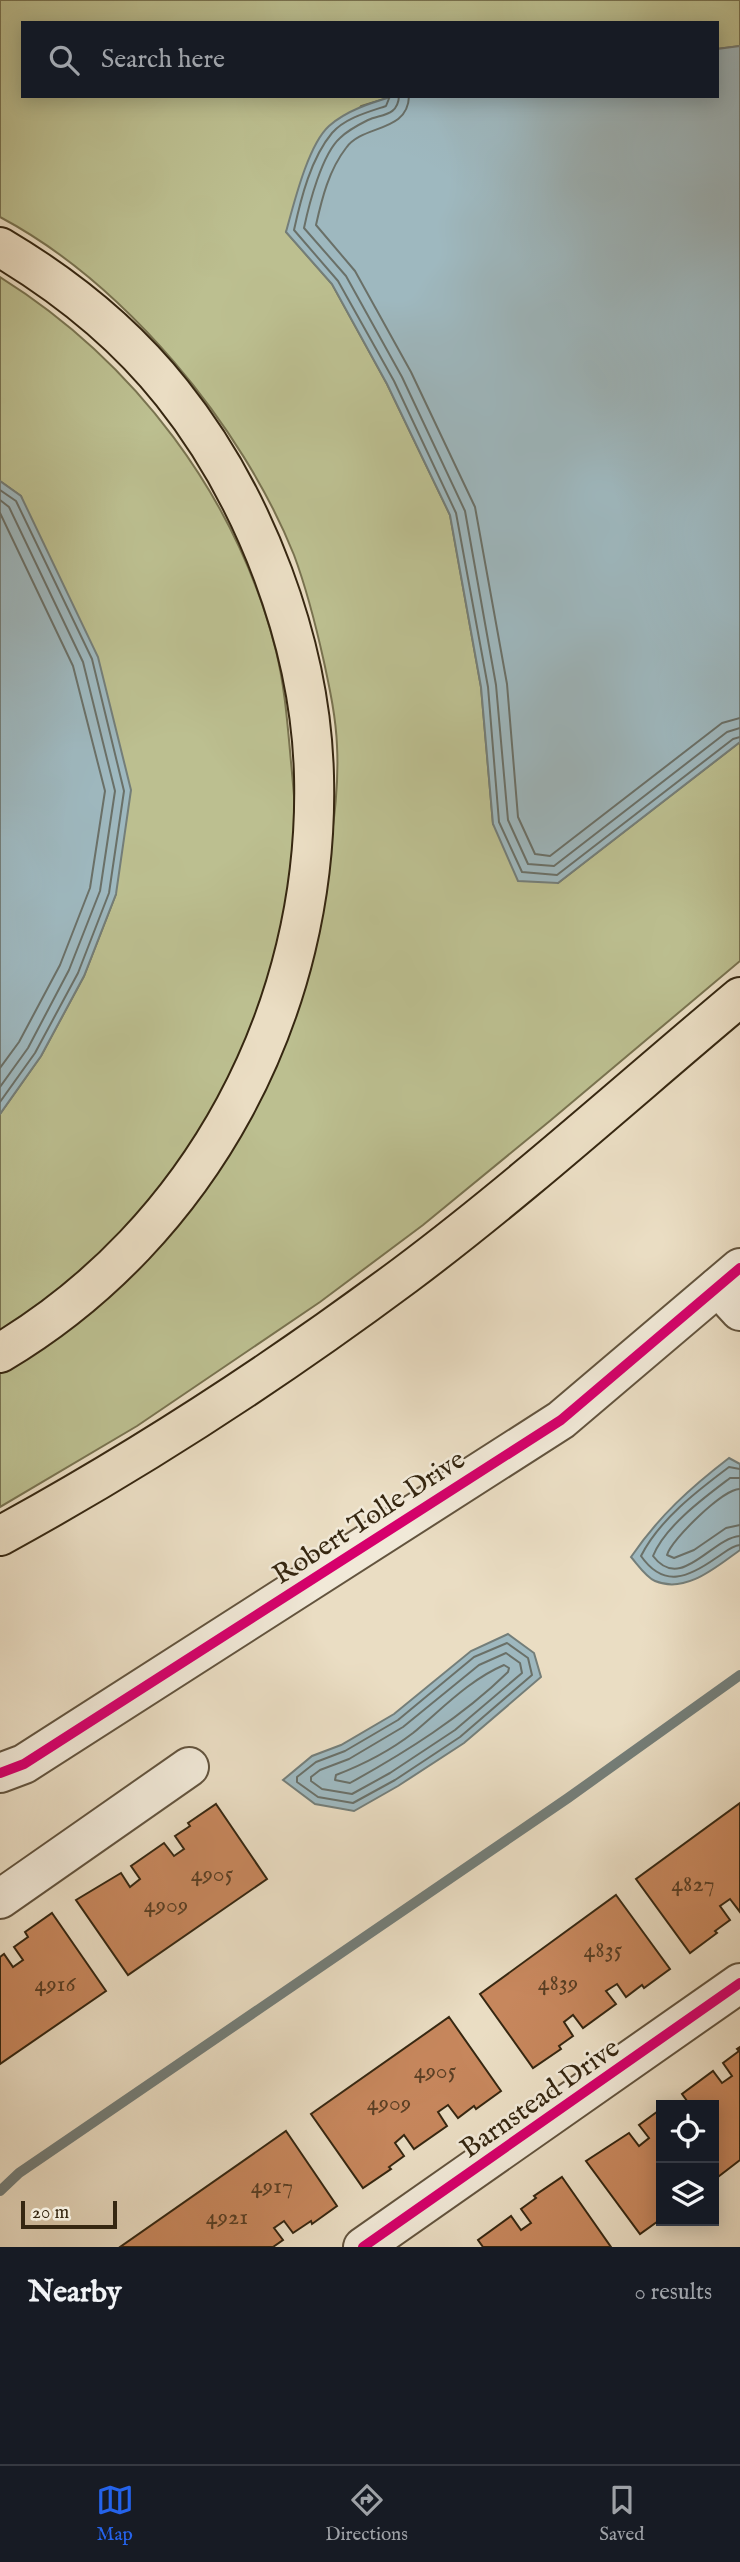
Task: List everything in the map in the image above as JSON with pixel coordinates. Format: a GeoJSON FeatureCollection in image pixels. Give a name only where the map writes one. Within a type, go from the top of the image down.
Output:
{"type":"FeatureCollection","features":[{"type":"Feature","properties":{"kind":"highway"},"geometry":{"type":"LineString","coordinates":[[0,247],[37,269],[134,351],[172,393],[205,439],[240,501],[270,565],[293,636],[308,704],[314,775],[312,844],[302,927],[281,1005],[249,1082],[209,1153],[162,1215],[121,1260],[76,1302],[38,1331],[0,1353]]}},
{"type":"Feature","properties":{"kind":"highway"},"geometry":{"type":"LineString","coordinates":[[0,1536],[106,1476],[206,1414],[407,1274],[740,997]]}},
{"type":"Feature","properties":{"kind":"street","name":"Robert Tolle Drive"},"geometry":{"type":"LineString","coordinates":[[0,1773],[23,1764],[561,1420],[733,1289]]}},
{"type":"Feature","properties":{"kind":"street"},"geometry":{"type":"LineString","coordinates":[[0,1899],[188,1767]]}},
{"type":"Feature","properties":{"kind":"street","name":"Barnstead Drive"},"geometry":{"type":"LineString","coordinates":[[363,2247],[740,1983]]}},
{"type":"Feature","properties":{"kind":"green space"},"geometry":{"type":"Polygon","coordinates":[[[0,0],[740,0],[740,46],[719,49],[719,21],[21,21],[21,98],[387,98],[361,106],[286,232],[332,284],[387,384],[450,515],[481,687],[493,824],[558,883],[740,742],[740,961],[423,1225],[320,1302],[137,1426],[0,1507],[0,1370],[147,1252],[329,857],[336,802],[337,760],[330,694],[303,581],[272,506],[244,457],[211,408],[174,362],[134,319],[91,279],[46,245],[0,217],[0,0]]]}},
{"type":"Feature","properties":{"kind":"green space"},"geometry":{"type":"Polygon","coordinates":[[[0,277],[49,311],[94,349],[136,391],[174,437],[207,487],[235,539],[258,594],[279,663],[288,726],[295,832],[287,904],[263,998],[240,1063],[209,1125],[186,1157],[90,1267],[40,1306],[0,1332],[0,1114],[41,1056],[84,976],[116,894],[21,496],[0,481],[0,277]]]}},
{"type":"Feature","properties":{"kind":"water"},"geometry":{"type":"Polygon","coordinates":[[[740,46],[740,742],[558,883],[518,881],[493,824],[481,687],[450,515],[387,384],[332,284],[286,232],[308,160],[321,135],[336,120],[360,108],[388,98],[719,98],[719,49],[740,46]]]}},
{"type":"Feature","properties":{"kind":"water"},"geometry":{"type":"Polygon","coordinates":[[[0,481],[21,496],[98,657],[131,790],[116,894],[84,976],[41,1056],[0,1114],[0,481]]]}},
{"type":"Feature","properties":{"kind":"water"},"geometry":{"type":"Polygon","coordinates":[[[729,1458],[740,1464],[740,1550],[700,1577],[678,1584],[655,1581],[631,1557],[676,1503],[729,1458]]]}},
{"type":"Feature","properties":{"kind":"water"},"geometry":{"type":"Polygon","coordinates":[[[508,1634],[534,1653],[541,1677],[464,1743],[398,1786],[354,1811],[315,1804],[283,1780],[312,1756],[341,1745],[394,1714],[471,1651],[508,1634]]]}},
{"type":"Feature","properties":{"kind":"building"},"geometry":{"type":"Polygon","coordinates":[[[740,1803],[740,1912],[730,1899],[720,1906],[730,1920],[690,1953],[636,1879],[740,1803]]]}},
{"type":"Feature","properties":{"kind":"building"},"geometry":{"type":"Polygon","coordinates":[[[216,1804],[267,1879],[128,1975],[76,1900],[121,1873],[130,1887],[140,1879],[131,1866],[164,1843],[174,1856],[184,1849],[175,1836],[190,1826],[188,1823],[216,1804]]]}},
{"type":"Feature","properties":{"kind":"building"},"geometry":{"type":"Polygon","coordinates":[[[616,1895],[670,1969],[626,1997],[617,1984],[606,1991],[616,2004],[583,2028],[573,2015],[564,2022],[573,2036],[559,2046],[561,2049],[533,2068],[480,1994],[616,1895]]]}},
{"type":"Feature","properties":{"kind":"building"},"geometry":{"type":"Polygon","coordinates":[[[52,1913],[106,1991],[0,2064],[0,1957],[4,1954],[13,1967],[23,1960],[14,1947],[28,1937],[25,1932],[52,1913]]]}},
{"type":"Feature","properties":{"kind":"building"},"geometry":{"type":"Polygon","coordinates":[[[449,2017],[501,2091],[458,2118],[448,2105],[438,2112],[447,2126],[414,2149],[404,2135],[395,2143],[404,2156],[389,2167],[391,2169],[363,2188],[311,2114],[449,2017]]]}},
{"type":"Feature","properties":{"kind":"building"},"geometry":{"type":"Polygon","coordinates":[[[740,2047],[740,2160],[719,2176],[719,2100],[686,2100],[682,2094],[713,2071],[722,2083],[732,2076],[723,2063],[739,2051],[737,2049],[740,2047]]]}},
{"type":"Feature","properties":{"kind":"building"},"geometry":{"type":"Polygon","coordinates":[[[656,2113],[656,2223],[640,2234],[586,2161],[629,2133],[639,2146],[649,2138],[639,2125],[656,2113]]]}},
{"type":"Feature","properties":{"kind":"building"},"geometry":{"type":"Polygon","coordinates":[[[286,2131],[337,2206],[312,2224],[311,2221],[293,2233],[284,2221],[274,2228],[283,2240],[273,2247],[120,2247],[286,2131]]]}},
{"type":"Feature","properties":{"kind":"building"},"geometry":{"type":"Polygon","coordinates":[[[562,2177],[611,2247],[483,2247],[478,2240],[511,2216],[521,2230],[531,2223],[521,2209],[536,2198],[534,2196],[562,2177]]]}},
{"type":"Feature","properties":{"kind":"waterway"},"geometry":{"type":"LineString","coordinates":[[0,2191],[19,2173],[568,1798],[740,1675]]}},
{"type":"Feature","properties":{"kind":"cycle path"},"geometry":{"type":"LineString","coordinates":[[0,1773],[24,1764],[561,1420],[740,1268]]}},
{"type":"Feature","properties":{"kind":"cycle path"},"geometry":{"type":"LineString","coordinates":[[363,2247],[740,1983]]}}]}
